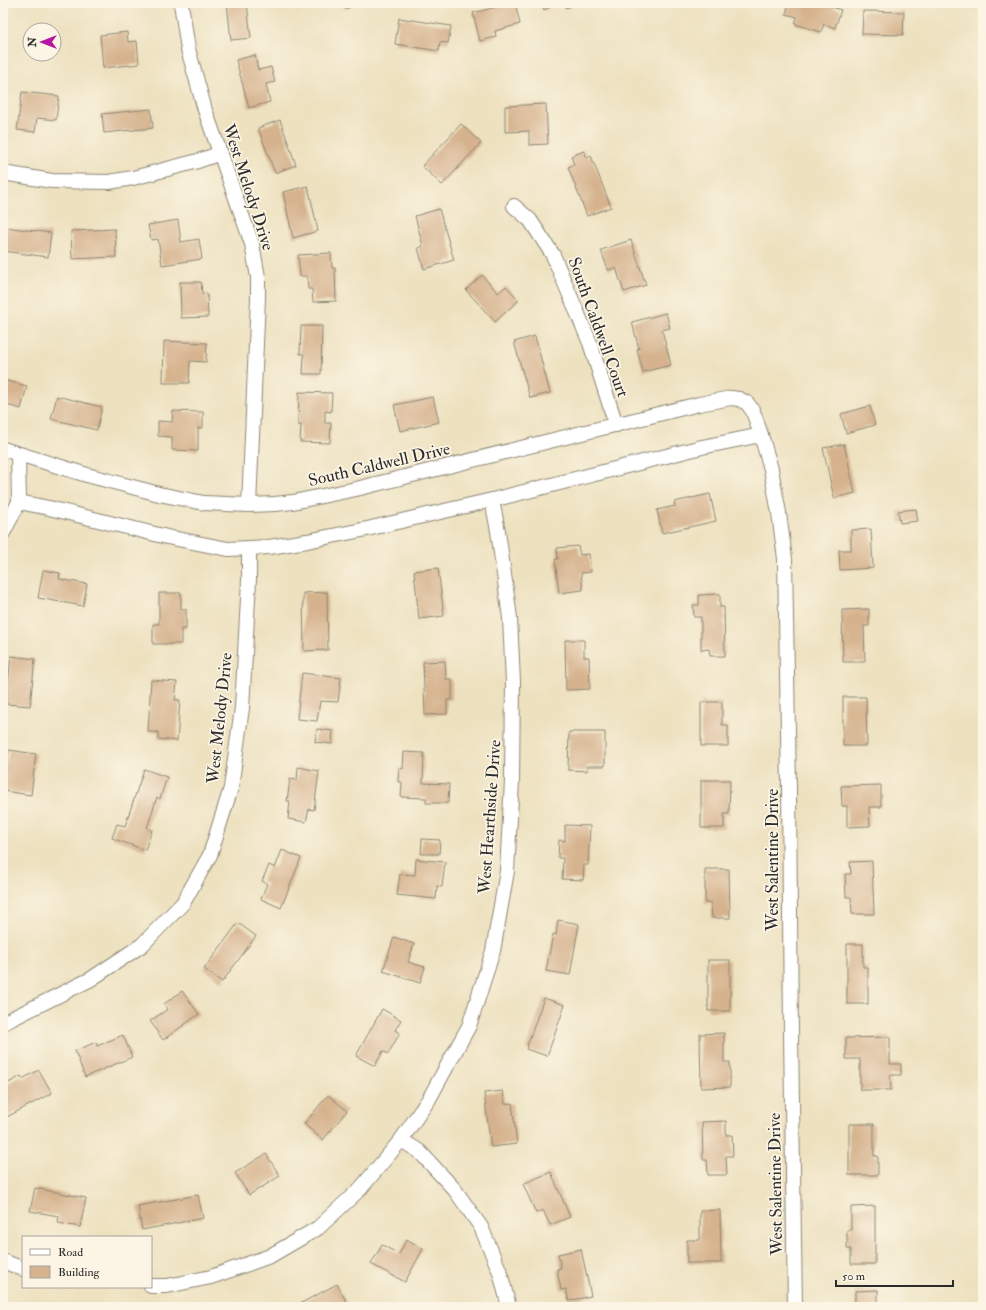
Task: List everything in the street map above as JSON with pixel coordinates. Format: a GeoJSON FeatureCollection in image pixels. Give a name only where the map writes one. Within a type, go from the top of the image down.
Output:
{"type":"FeatureCollection","features":[{"type":"Feature","properties":{"kind":"street","name":"West Melody Drive"},"geometry":{"type":"LineString","coordinates":[[181,3],[188,49],[205,110],[252,244],[258,277],[248,505]]}},
{"type":"Feature","properties":{"kind":"street"},"geometry":{"type":"LineString","coordinates":[[3,173],[52,181],[109,182],[133,178],[198,162],[221,154]]}},
{"type":"Feature","properties":{"kind":"street","name":"South Caldwell Court"},"geometry":{"type":"LineString","coordinates":[[514,206],[530,220],[553,255],[590,343],[616,425]]}},
{"type":"Feature","properties":{"kind":"street","name":"South Caldwell Drive"},"geometry":{"type":"LineString","coordinates":[[3,449],[87,475],[158,494],[204,503],[248,505],[294,502],[349,490],[730,398],[739,399],[747,403],[755,416]]}},
{"type":"Feature","properties":{"kind":"street","name":"West Salentine Drive"},"geometry":{"type":"LineString","coordinates":[[755,416],[762,435],[771,469],[785,559],[795,1307]]}},
{"type":"Feature","properties":{"kind":"street"},"geometry":{"type":"LineString","coordinates":[[19,502],[49,508],[167,538],[228,549],[269,547],[367,529],[492,500],[702,447],[762,435]]}},
{"type":"Feature","properties":{"kind":"street"},"geometry":{"type":"LineString","coordinates":[[3,533],[19,502],[18,454]]}},
{"type":"Feature","properties":{"kind":"street","name":"West Hearthside Drive"},"geometry":{"type":"LineString","coordinates":[[152,1286],[167,1286],[211,1278],[270,1256],[318,1228],[361,1188],[401,1140],[429,1100],[469,1026],[493,951],[507,871],[512,781],[513,682],[510,618],[498,531],[492,500]]}},
{"type":"Feature","properties":{"kind":"street","name":"West Melody Drive"},"geometry":{"type":"LineString","coordinates":[[3,1023],[92,979],[142,945],[183,903],[210,855],[231,788],[242,708],[249,548]]}},
{"type":"Feature","properties":{"kind":"street"},"geometry":{"type":"LineString","coordinates":[[401,1140],[424,1156],[455,1190],[482,1227],[500,1272],[509,1307]]}},
{"type":"Feature","properties":{"kind":"street"},"geometry":{"type":"LineString","coordinates":[[3,1261],[22,1269]]}},
{"type":"Feature","properties":{"kind":"building"},"geometry":{"type":"Polygon","coordinates":[[[227,3],[247,3],[251,38],[231,40],[227,3]]]}},
{"type":"Feature","properties":{"kind":"building"},"geometry":{"type":"Polygon","coordinates":[[[343,3],[360,3],[345,9],[343,3]]]}},
{"type":"Feature","properties":{"kind":"building"},"geometry":{"type":"Polygon","coordinates":[[[515,3],[520,24],[495,31],[496,37],[480,41],[473,13],[515,3]]]}},
{"type":"Feature","properties":{"kind":"building"},"geometry":{"type":"Polygon","coordinates":[[[541,3],[558,3],[544,10],[541,3]]]}},
{"type":"Feature","properties":{"kind":"building"},"geometry":{"type":"Polygon","coordinates":[[[564,3],[577,3],[566,8],[564,3]]]}},
{"type":"Feature","properties":{"kind":"building"},"geometry":{"type":"Polygon","coordinates":[[[760,3],[768,3],[766,7],[760,3]]]}},
{"type":"Feature","properties":{"kind":"building"},"geometry":{"type":"Polygon","coordinates":[[[789,3],[820,3],[841,10],[835,28],[824,24],[821,32],[795,24],[797,17],[786,14],[789,3]]]}},
{"type":"Feature","properties":{"kind":"building"},"geometry":{"type":"Polygon","coordinates":[[[863,11],[904,12],[903,35],[862,34],[863,11]]]}},
{"type":"Feature","properties":{"kind":"building"},"geometry":{"type":"Polygon","coordinates":[[[399,18],[451,26],[448,43],[440,42],[439,51],[395,44],[399,18]]]}},
{"type":"Feature","properties":{"kind":"building"},"geometry":{"type":"Polygon","coordinates":[[[127,32],[128,42],[137,41],[139,64],[103,68],[100,35],[127,32]]]}},
{"type":"Feature","properties":{"kind":"building"},"geometry":{"type":"Polygon","coordinates":[[[255,55],[258,70],[271,67],[275,82],[266,84],[270,102],[249,108],[236,60],[255,55]]]}},
{"type":"Feature","properties":{"kind":"building"},"geometry":{"type":"Polygon","coordinates":[[[22,92],[59,96],[56,120],[37,118],[35,132],[17,130],[22,92]]]}},
{"type":"Feature","properties":{"kind":"building"},"geometry":{"type":"Polygon","coordinates":[[[546,104],[548,144],[529,145],[529,131],[505,132],[505,106],[546,104]]]}},
{"type":"Feature","properties":{"kind":"building"},"geometry":{"type":"Polygon","coordinates":[[[151,109],[153,128],[104,133],[102,114],[151,109]]]}},
{"type":"Feature","properties":{"kind":"building"},"geometry":{"type":"Polygon","coordinates":[[[280,120],[296,165],[275,173],[258,128],[280,120]]]}},
{"type":"Feature","properties":{"kind":"building"},"geometry":{"type":"Polygon","coordinates":[[[461,124],[481,143],[442,185],[422,166],[461,124]]]}},
{"type":"Feature","properties":{"kind":"building"},"geometry":{"type":"Polygon","coordinates":[[[584,151],[587,158],[591,156],[611,207],[587,216],[568,167],[574,165],[571,156],[584,151]]]}},
{"type":"Feature","properties":{"kind":"building"},"geometry":{"type":"Polygon","coordinates":[[[308,186],[318,231],[293,238],[283,192],[308,186]]]}},
{"type":"Feature","properties":{"kind":"building"},"geometry":{"type":"Polygon","coordinates":[[[439,209],[454,260],[424,269],[418,248],[423,246],[415,216],[439,209]]]}},
{"type":"Feature","properties":{"kind":"building"},"geometry":{"type":"Polygon","coordinates":[[[178,220],[181,242],[199,239],[202,259],[162,265],[158,239],[151,240],[148,225],[178,220]]]}},
{"type":"Feature","properties":{"kind":"building"},"geometry":{"type":"Polygon","coordinates":[[[5,227],[51,233],[48,257],[3,251],[5,227]]]}},
{"type":"Feature","properties":{"kind":"building"},"geometry":{"type":"Polygon","coordinates":[[[115,229],[116,257],[72,259],[71,231],[115,229]]]}},
{"type":"Feature","properties":{"kind":"building"},"geometry":{"type":"Polygon","coordinates":[[[631,240],[646,285],[624,292],[616,268],[608,270],[601,250],[631,240]]]}},
{"type":"Feature","properties":{"kind":"building"},"geometry":{"type":"Polygon","coordinates":[[[331,253],[332,268],[335,268],[336,301],[313,302],[312,289],[308,289],[307,276],[300,276],[298,255],[331,253]]]}},
{"type":"Feature","properties":{"kind":"building"},"geometry":{"type":"Polygon","coordinates":[[[482,275],[498,293],[506,286],[519,300],[495,322],[466,290],[482,275]]]}},
{"type":"Feature","properties":{"kind":"building"},"geometry":{"type":"Polygon","coordinates":[[[180,282],[201,282],[202,294],[207,293],[208,317],[181,318],[180,282]]]}},
{"type":"Feature","properties":{"kind":"building"},"geometry":{"type":"Polygon","coordinates":[[[666,313],[670,328],[662,330],[671,365],[643,372],[632,322],[666,313]]]}},
{"type":"Feature","properties":{"kind":"building"},"geometry":{"type":"Polygon","coordinates":[[[301,326],[322,326],[321,374],[303,374],[304,354],[300,354],[301,326]]]}},
{"type":"Feature","properties":{"kind":"building"},"geometry":{"type":"Polygon","coordinates":[[[535,336],[550,393],[530,398],[514,342],[535,336]]]}},
{"type":"Feature","properties":{"kind":"building"},"geometry":{"type":"Polygon","coordinates":[[[164,341],[207,343],[206,362],[190,361],[189,383],[163,383],[164,341]]]}},
{"type":"Feature","properties":{"kind":"building"},"geometry":{"type":"Polygon","coordinates":[[[3,380],[27,386],[21,409],[3,404],[3,380]]]}},
{"type":"Feature","properties":{"kind":"building"},"geometry":{"type":"Polygon","coordinates":[[[299,392],[332,393],[331,412],[325,411],[325,423],[331,423],[330,443],[300,442],[301,425],[298,425],[299,392]]]}},
{"type":"Feature","properties":{"kind":"building"},"geometry":{"type":"Polygon","coordinates":[[[57,396],[102,407],[97,430],[51,419],[57,396]]]}},
{"type":"Feature","properties":{"kind":"building"},"geometry":{"type":"Polygon","coordinates":[[[433,397],[439,422],[400,431],[394,405],[433,397]]]}},
{"type":"Feature","properties":{"kind":"building"},"geometry":{"type":"Polygon","coordinates":[[[870,406],[875,425],[846,433],[841,414],[870,406]]]}},
{"type":"Feature","properties":{"kind":"building"},"geometry":{"type":"Polygon","coordinates":[[[173,411],[203,412],[203,428],[198,428],[198,451],[172,450],[172,437],[158,436],[158,421],[172,422],[173,411]]]}},
{"type":"Feature","properties":{"kind":"building"},"geometry":{"type":"Polygon","coordinates":[[[844,444],[855,493],[834,498],[823,448],[844,444]]]}},
{"type":"Feature","properties":{"kind":"building"},"geometry":{"type":"Polygon","coordinates":[[[710,494],[716,521],[662,533],[657,510],[675,506],[674,502],[710,494]]]}},
{"type":"Feature","properties":{"kind":"building"},"geometry":{"type":"Polygon","coordinates":[[[916,509],[918,521],[900,523],[898,511],[916,509]]]}},
{"type":"Feature","properties":{"kind":"building"},"geometry":{"type":"Polygon","coordinates":[[[871,529],[873,568],[840,570],[839,550],[851,550],[851,530],[871,529]]]}},
{"type":"Feature","properties":{"kind":"building"},"geometry":{"type":"Polygon","coordinates":[[[578,546],[580,555],[589,554],[591,572],[581,573],[583,590],[559,593],[555,559],[558,559],[557,548],[578,546]]]}},
{"type":"Feature","properties":{"kind":"building"},"geometry":{"type":"Polygon","coordinates":[[[438,568],[444,616],[419,619],[414,571],[438,568]]]}},
{"type":"Feature","properties":{"kind":"building"},"geometry":{"type":"Polygon","coordinates":[[[43,570],[60,573],[59,579],[87,584],[83,606],[38,598],[43,570]]]}},
{"type":"Feature","properties":{"kind":"building"},"geometry":{"type":"Polygon","coordinates":[[[327,592],[328,650],[304,651],[303,593],[327,592]]]}},
{"type":"Feature","properties":{"kind":"building"},"geometry":{"type":"Polygon","coordinates":[[[159,593],[181,593],[181,609],[186,609],[186,629],[181,629],[181,644],[153,644],[153,624],[159,624],[159,593]]]}},
{"type":"Feature","properties":{"kind":"building"},"geometry":{"type":"Polygon","coordinates":[[[720,594],[720,607],[724,607],[725,656],[710,656],[709,649],[701,650],[701,617],[694,617],[693,605],[699,605],[699,595],[720,594]]]}},
{"type":"Feature","properties":{"kind":"building"},"geometry":{"type":"Polygon","coordinates":[[[869,609],[869,626],[864,626],[865,662],[843,662],[842,610],[869,609]]]}},
{"type":"Feature","properties":{"kind":"building"},"geometry":{"type":"Polygon","coordinates":[[[565,640],[584,640],[584,657],[589,657],[590,689],[566,690],[565,640]]]}},
{"type":"Feature","properties":{"kind":"building"},"geometry":{"type":"Polygon","coordinates":[[[11,656],[35,659],[30,706],[6,704],[11,656]]]}},
{"type":"Feature","properties":{"kind":"building"},"geometry":{"type":"Polygon","coordinates":[[[445,661],[446,679],[452,679],[452,700],[447,700],[447,714],[425,715],[423,662],[445,661]]]}},
{"type":"Feature","properties":{"kind":"building"},"geometry":{"type":"Polygon","coordinates":[[[302,673],[341,678],[338,702],[320,701],[317,721],[297,719],[302,673]]]}},
{"type":"Feature","properties":{"kind":"building"},"geometry":{"type":"Polygon","coordinates":[[[151,680],[177,682],[175,700],[180,700],[177,741],[158,739],[158,732],[148,732],[151,680]]]}},
{"type":"Feature","properties":{"kind":"building"},"geometry":{"type":"Polygon","coordinates":[[[843,697],[866,697],[867,746],[843,746],[843,697]]]}},
{"type":"Feature","properties":{"kind":"building"},"geometry":{"type":"Polygon","coordinates":[[[701,702],[722,702],[722,725],[728,725],[728,746],[701,746],[701,702]]]}},
{"type":"Feature","properties":{"kind":"building"},"geometry":{"type":"Polygon","coordinates":[[[317,729],[333,731],[332,744],[315,742],[317,729]]]}},
{"type":"Feature","properties":{"kind":"building"},"geometry":{"type":"Polygon","coordinates":[[[569,732],[605,732],[605,766],[587,766],[587,771],[568,770],[569,732]]]}},
{"type":"Feature","properties":{"kind":"building"},"geometry":{"type":"Polygon","coordinates":[[[9,750],[36,754],[31,795],[3,791],[3,769],[6,769],[9,750]]]}},
{"type":"Feature","properties":{"kind":"building"},"geometry":{"type":"Polygon","coordinates":[[[404,752],[424,753],[423,783],[449,784],[448,803],[426,803],[426,798],[401,797],[402,782],[398,782],[399,768],[403,769],[404,752]]]}},
{"type":"Feature","properties":{"kind":"building"},"geometry":{"type":"Polygon","coordinates":[[[298,767],[319,771],[314,810],[309,809],[306,822],[288,819],[290,801],[287,801],[290,779],[297,780],[298,767]]]}},
{"type":"Feature","properties":{"kind":"building"},"geometry":{"type":"Polygon","coordinates":[[[144,769],[167,777],[160,799],[157,797],[147,828],[152,830],[145,850],[112,838],[117,824],[125,826],[144,769]]]}},
{"type":"Feature","properties":{"kind":"building"},"geometry":{"type":"Polygon","coordinates":[[[701,780],[730,780],[729,814],[724,814],[724,828],[701,828],[701,780]]]}},
{"type":"Feature","properties":{"kind":"building"},"geometry":{"type":"Polygon","coordinates":[[[881,785],[881,807],[869,807],[870,826],[847,827],[847,806],[842,806],[841,786],[881,785]]]}},
{"type":"Feature","properties":{"kind":"building"},"geometry":{"type":"Polygon","coordinates":[[[565,825],[590,826],[588,865],[584,865],[583,880],[562,879],[563,858],[558,858],[559,840],[565,841],[565,825]]]}},
{"type":"Feature","properties":{"kind":"building"},"geometry":{"type":"Polygon","coordinates":[[[422,839],[440,840],[439,854],[421,854],[422,839]]]}},
{"type":"Feature","properties":{"kind":"building"},"geometry":{"type":"Polygon","coordinates":[[[282,850],[301,858],[281,908],[261,899],[267,884],[262,881],[269,865],[275,868],[282,850]]]}},
{"type":"Feature","properties":{"kind":"building"},"geometry":{"type":"Polygon","coordinates":[[[416,859],[445,862],[442,887],[437,886],[436,899],[397,895],[400,874],[415,875],[416,859]]]}},
{"type":"Feature","properties":{"kind":"building"},"geometry":{"type":"Polygon","coordinates":[[[872,861],[874,914],[852,914],[851,897],[846,897],[845,874],[851,874],[850,862],[872,861]]]}},
{"type":"Feature","properties":{"kind":"building"},"geometry":{"type":"Polygon","coordinates":[[[705,869],[729,869],[730,918],[712,918],[711,903],[705,903],[705,869]]]}},
{"type":"Feature","properties":{"kind":"building"},"geometry":{"type":"Polygon","coordinates":[[[558,920],[579,924],[570,975],[546,971],[553,934],[556,935],[558,920]]]}},
{"type":"Feature","properties":{"kind":"building"},"geometry":{"type":"Polygon","coordinates":[[[238,923],[256,936],[222,982],[204,969],[238,923]]]}},
{"type":"Feature","properties":{"kind":"building"},"geometry":{"type":"Polygon","coordinates":[[[394,937],[414,944],[408,962],[425,967],[420,983],[383,971],[394,937]]]}},
{"type":"Feature","properties":{"kind":"building"},"geometry":{"type":"Polygon","coordinates":[[[847,944],[863,944],[863,967],[868,967],[868,1004],[847,1004],[847,944]]]}},
{"type":"Feature","properties":{"kind":"building"},"geometry":{"type":"Polygon","coordinates":[[[708,960],[730,960],[730,1011],[708,1011],[708,960]]]}},
{"type":"Feature","properties":{"kind":"building"},"geometry":{"type":"Polygon","coordinates":[[[182,991],[199,1014],[163,1040],[150,1021],[168,1009],[164,1004],[182,991]]]}},
{"type":"Feature","properties":{"kind":"building"},"geometry":{"type":"Polygon","coordinates":[[[544,998],[565,1005],[547,1056],[526,1049],[544,998]]]}},
{"type":"Feature","properties":{"kind":"building"},"geometry":{"type":"Polygon","coordinates":[[[382,1009],[401,1020],[395,1030],[400,1033],[388,1054],[383,1051],[375,1066],[356,1056],[382,1009]]]}},
{"type":"Feature","properties":{"kind":"building"},"geometry":{"type":"Polygon","coordinates":[[[724,1033],[724,1062],[730,1062],[730,1087],[701,1088],[700,1034],[724,1033]]]}},
{"type":"Feature","properties":{"kind":"building"},"geometry":{"type":"Polygon","coordinates":[[[123,1035],[132,1057],[85,1077],[75,1051],[96,1042],[97,1046],[123,1035]]]}},
{"type":"Feature","properties":{"kind":"building"},"geometry":{"type":"Polygon","coordinates":[[[890,1037],[890,1064],[901,1064],[901,1075],[890,1075],[891,1090],[860,1090],[860,1059],[846,1059],[846,1038],[890,1037]]]}},
{"type":"Feature","properties":{"kind":"building"},"geometry":{"type":"Polygon","coordinates":[[[39,1070],[52,1093],[3,1119],[3,1093],[6,1092],[3,1086],[21,1076],[22,1079],[39,1070]]]}},
{"type":"Feature","properties":{"kind":"building"},"geometry":{"type":"Polygon","coordinates":[[[503,1091],[505,1104],[512,1103],[517,1144],[491,1147],[484,1093],[503,1091]]]}},
{"type":"Feature","properties":{"kind":"building"},"geometry":{"type":"Polygon","coordinates":[[[328,1095],[347,1111],[323,1140],[304,1124],[328,1095]]]}},
{"type":"Feature","properties":{"kind":"building"},"geometry":{"type":"Polygon","coordinates":[[[726,1121],[726,1135],[732,1135],[733,1156],[726,1156],[727,1175],[708,1175],[707,1160],[703,1160],[702,1122],[726,1121]]]}},
{"type":"Feature","properties":{"kind":"building"},"geometry":{"type":"Polygon","coordinates":[[[849,1124],[874,1124],[874,1156],[878,1156],[878,1175],[849,1175],[849,1124]]]}},
{"type":"Feature","properties":{"kind":"building"},"geometry":{"type":"Polygon","coordinates":[[[266,1154],[280,1176],[249,1195],[235,1173],[266,1154]]]}},
{"type":"Feature","properties":{"kind":"building"},"geometry":{"type":"Polygon","coordinates":[[[551,1172],[570,1217],[550,1225],[543,1210],[536,1213],[523,1184],[551,1172]]]}},
{"type":"Feature","properties":{"kind":"building"},"geometry":{"type":"Polygon","coordinates":[[[35,1188],[86,1198],[80,1227],[58,1223],[59,1216],[30,1211],[35,1188]]]}},
{"type":"Feature","properties":{"kind":"building"},"geometry":{"type":"Polygon","coordinates":[[[198,1195],[203,1218],[142,1230],[138,1206],[198,1195]]]}},
{"type":"Feature","properties":{"kind":"building"},"geometry":{"type":"Polygon","coordinates":[[[875,1206],[875,1264],[851,1264],[851,1249],[847,1249],[847,1230],[851,1230],[851,1207],[875,1206]]]}},
{"type":"Feature","properties":{"kind":"building"},"geometry":{"type":"Polygon","coordinates":[[[720,1210],[721,1263],[687,1263],[687,1240],[700,1240],[700,1211],[720,1210]]]}},
{"type":"Feature","properties":{"kind":"building"},"geometry":{"type":"Polygon","coordinates":[[[407,1239],[423,1249],[405,1282],[371,1264],[382,1245],[399,1254],[407,1239]]]}},
{"type":"Feature","properties":{"kind":"building"},"geometry":{"type":"Polygon","coordinates":[[[581,1249],[591,1296],[569,1301],[566,1289],[561,1290],[557,1269],[561,1268],[558,1254],[581,1249]]]}},
{"type":"Feature","properties":{"kind":"building"},"geometry":{"type":"Polygon","coordinates":[[[337,1284],[348,1305],[344,1307],[294,1307],[337,1284]]]}},
{"type":"Feature","properties":{"kind":"building"},"geometry":{"type":"Polygon","coordinates":[[[878,1290],[878,1307],[855,1307],[855,1291],[878,1290]]]}}]}
